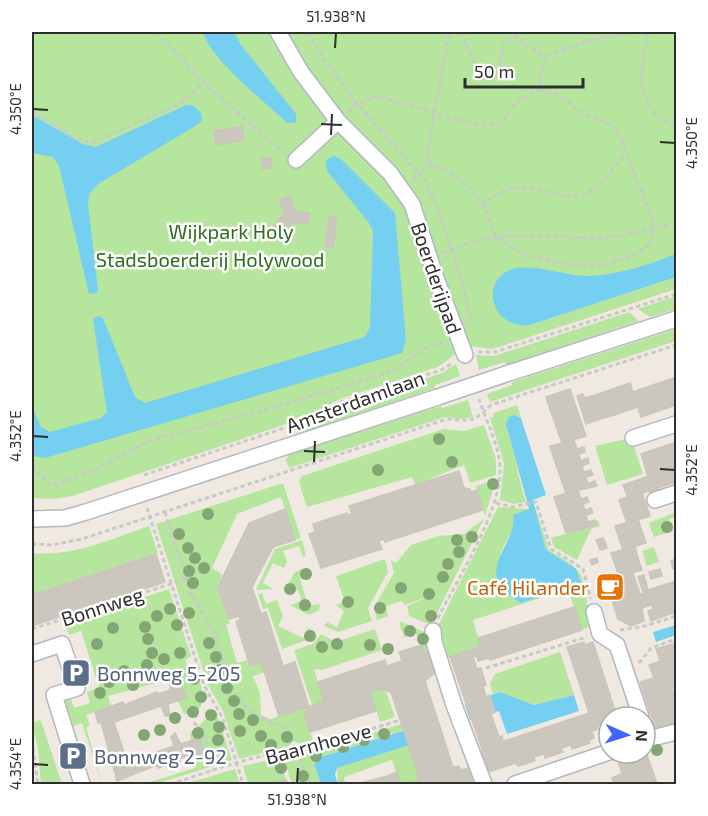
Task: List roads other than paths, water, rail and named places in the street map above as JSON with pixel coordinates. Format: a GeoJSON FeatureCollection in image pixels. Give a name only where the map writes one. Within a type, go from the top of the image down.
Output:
{"type":"FeatureCollection","features":[{"type":"Feature","properties":{"kind":"street","name":"Boerderijpad"},"geometry":{"type":"LineString","coordinates":[[278,32],[301,72],[338,121],[390,173],[412,204],[458,341],[465,355]]}},
{"type":"Feature","properties":{"kind":"street"},"geometry":{"type":"LineString","coordinates":[[296,160],[338,121]]}},
{"type":"Feature","properties":{"kind":"street","name":"Amsterdamlaan"},"geometry":{"type":"LineString","coordinates":[[32,519],[64,518],[86,512],[676,319]]}},
{"type":"Feature","properties":{"kind":"street"},"geometry":{"type":"LineString","coordinates":[[633,438],[676,424]]}},
{"type":"Feature","properties":{"kind":"street"},"geometry":{"type":"LineString","coordinates":[[655,500],[676,493]]}},
{"type":"Feature","properties":{"kind":"street"},"geometry":{"type":"LineString","coordinates":[[594,612],[600,634],[617,645],[637,705]]}},
{"type":"Feature","properties":{"kind":"street"},"geometry":{"type":"LineString","coordinates":[[433,631],[442,667],[484,784]]}},
{"type":"Feature","properties":{"kind":"street","name":"Bonnweg"},"geometry":{"type":"LineString","coordinates":[[32,654],[62,644],[77,687],[54,695],[82,784]]}},
{"type":"Feature","properties":{"kind":"street"},"geometry":{"type":"LineString","coordinates":[[657,735],[676,732]]}},
{"type":"Feature","properties":{"kind":"street"},"geometry":{"type":"LineString","coordinates":[[515,784],[597,756]]}},
{"type":"Feature","properties":{"kind":"water"},"geometry":{"type":"Polygon","coordinates":[[[203,32],[234,32],[241,45],[296,114],[296,122],[287,123],[239,80],[216,55],[203,32]]]}},
{"type":"Feature","properties":{"kind":"water"},"geometry":{"type":"Polygon","coordinates":[[[186,105],[194,106],[201,113],[202,120],[197,125],[98,184],[89,195],[88,204],[98,290],[97,293],[89,294],[59,166],[53,157],[32,153],[32,115],[83,144],[96,147],[186,105]]]}},
{"type":"Feature","properties":{"kind":"water"},"geometry":{"type":"Polygon","coordinates":[[[333,156],[341,159],[395,213],[406,340],[402,353],[45,458],[32,456],[32,406],[41,427],[50,432],[101,418],[107,412],[93,319],[98,316],[103,318],[135,397],[145,403],[365,337],[370,327],[373,232],[369,223],[327,171],[326,160],[333,156]]]}},
{"type":"Feature","properties":{"kind":"water"},"geometry":{"type":"Polygon","coordinates":[[[676,254],[676,277],[530,325],[515,324],[506,320],[499,313],[494,302],[494,286],[500,276],[510,270],[537,268],[587,276],[610,274],[633,269],[676,254]]]}},
{"type":"Feature","properties":{"kind":"water"},"geometry":{"type":"Polygon","coordinates":[[[514,415],[521,418],[546,495],[533,500],[546,550],[576,569],[581,583],[521,603],[505,592],[498,581],[496,570],[513,526],[513,515],[529,509],[506,424],[509,417],[514,415]]]}},
{"type":"Feature","properties":{"kind":"water"},"geometry":{"type":"Polygon","coordinates":[[[676,625],[676,635],[656,642],[653,632],[676,625]]]}},
{"type":"Feature","properties":{"kind":"water"},"geometry":{"type":"Polygon","coordinates":[[[500,692],[534,705],[574,695],[579,711],[507,734],[499,711],[470,720],[465,704],[500,692]]]}},
{"type":"Feature","properties":{"kind":"water"},"geometry":{"type":"Polygon","coordinates":[[[433,721],[438,736],[337,768],[335,775],[338,784],[321,784],[314,764],[318,758],[433,721]]]}},
{"type":"Feature","properties":{"kind":"place","name":"Café Hilander"},"geometry":{"type":"Point","coordinates":[610,587]}},
{"type":"Feature","properties":{"kind":"place","name":"Bonnweg 5-205"},"geometry":{"type":"Point","coordinates":[76,673]}},
{"type":"Feature","properties":{"kind":"place","name":"Bonnweg 2-92"},"geometry":{"type":"Point","coordinates":[73,756]}},
{"type":"Feature","properties":{"kind":"park label","name":"Wijkpark Holy"},"geometry":{"type":"Point","coordinates":[231,231]}},
{"type":"Feature","properties":{"kind":"park label","name":"Stadsboerderij Holywood"},"geometry":{"type":"Point","coordinates":[210,259]}}]}
